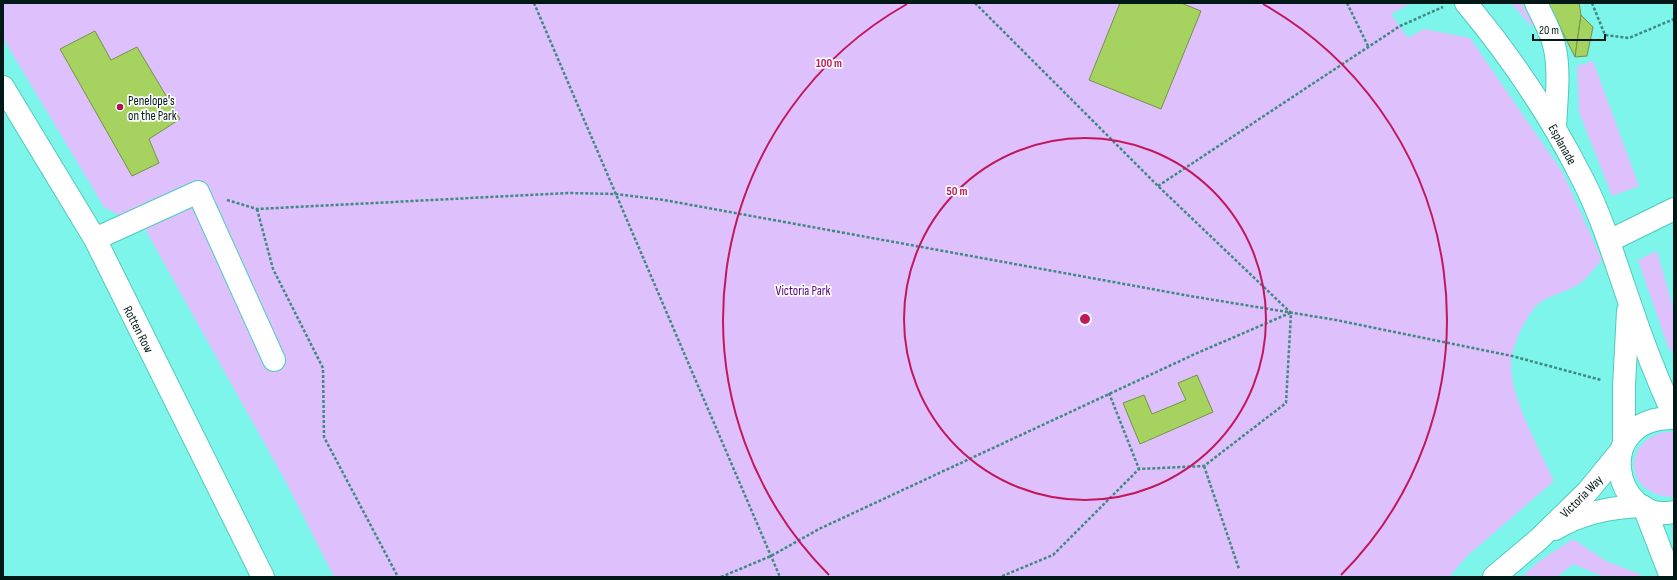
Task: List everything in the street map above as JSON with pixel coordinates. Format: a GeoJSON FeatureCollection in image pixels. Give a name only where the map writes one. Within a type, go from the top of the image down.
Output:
{"type":"FeatureCollection","features":[{"type":"Feature","properties":{"kind":"street"},"geometry":{"type":"LineString","coordinates":[[1536,3],[1546,23],[1555,49],[1557,77],[1555,128]]}},
{"type":"Feature","properties":{"kind":"street","name":"Esplanade"},"geometry":{"type":"LineString","coordinates":[[1456,4],[1518,70],[1555,128],[1584,183],[1609,241],[1656,377],[1674,417]]}},
{"type":"Feature","properties":{"kind":"street","name":"Rotten Row"},"geometry":{"type":"LineString","coordinates":[[3,87],[95,239],[263,577]]}},
{"type":"Feature","properties":{"kind":"street"},"geometry":{"type":"LineString","coordinates":[[95,239],[198,192],[274,360]]}},
{"type":"Feature","properties":{"kind":"street"},"geometry":{"type":"LineString","coordinates":[[1609,241],[1674,209]]}},
{"type":"Feature","properties":{"kind":"street","name":"Esplanade"},"geometry":{"type":"LineString","coordinates":[[1629,301],[1622,448],[1619,468],[1622,483],[1630,496],[1643,507]]}},
{"type":"Feature","properties":{"kind":"street","name":"Victoria Way"},"geometry":{"type":"LineString","coordinates":[[1494,577],[1539,538],[1588,491],[1622,448],[1633,431],[1645,422],[1660,418],[1674,417]]}},
{"type":"Feature","properties":{"kind":"street"},"geometry":{"type":"LineString","coordinates":[[1643,507],[1656,512],[1674,512]]}},
{"type":"Feature","properties":{"kind":"street"},"geometry":{"type":"LineString","coordinates":[[1643,507],[1671,577]]}},
{"type":"Feature","properties":{"kind":"street","name":"Victoria Way"},"geometry":{"type":"LineString","coordinates":[[1539,538],[1561,525],[1590,514],[1610,509],[1643,507]]}},
{"type":"Feature","properties":{"kind":"path"},"geometry":{"type":"LineString","coordinates":[[534,3],[780,577]]}},
{"type":"Feature","properties":{"kind":"path"},"geometry":{"type":"LineString","coordinates":[[975,3],[1158,186],[1291,313],[1286,403],[1204,466],[1139,469],[1053,555],[1000,577]]}},
{"type":"Feature","properties":{"kind":"path"},"geometry":{"type":"LineString","coordinates":[[1347,3],[1368,46]]}},
{"type":"Feature","properties":{"kind":"path"},"geometry":{"type":"LineString","coordinates":[[1592,3],[1605,35],[1629,38],[1674,19]]}},
{"type":"Feature","properties":{"kind":"path"},"geometry":{"type":"LineString","coordinates":[[1158,186],[1400,26],[1456,4]]}},
{"type":"Feature","properties":{"kind":"path"},"geometry":{"type":"LineString","coordinates":[[198,192],[258,209],[568,193],[616,194],[664,200],[1182,295],[1291,313],[1505,354],[1624,386]]}},
{"type":"Feature","properties":{"kind":"path"},"geometry":{"type":"LineString","coordinates":[[258,209],[273,269],[323,368],[324,437],[398,577]]}},
{"type":"Feature","properties":{"kind":"path"},"geometry":{"type":"LineString","coordinates":[[721,577],[771,556],[819,530],[1195,354],[1291,313]]}},
{"type":"Feature","properties":{"kind":"path"},"geometry":{"type":"LineString","coordinates":[[1109,394],[1139,469]]}},
{"type":"Feature","properties":{"kind":"path"},"geometry":{"type":"LineString","coordinates":[[1204,466],[1239,569]]}},
{"type":"Feature","properties":{"kind":"path"},"geometry":{"type":"LineString","coordinates":[[1014,572],[1016,577]]}},
{"type":"Feature","properties":{"kind":"green space","name":"Victoria Park"},"geometry":{"type":"Polygon","coordinates":[[[3,3],[1411,3],[1391,14],[1408,38],[1424,29],[1470,38],[1563,173],[1602,260],[1582,282],[1574,287],[1545,299],[1536,306],[1527,318],[1519,333],[1512,357],[1512,378],[1520,408],[1554,481],[1467,556],[1449,577],[334,577],[286,482],[145,229],[104,207],[3,38],[3,3]]]}},
{"type":"Feature","properties":{"kind":"green space"},"geometry":{"type":"Polygon","coordinates":[[[1511,3],[1521,3],[1533,24],[1532,27],[1511,3]]]}},
{"type":"Feature","properties":{"kind":"green space"},"geometry":{"type":"Polygon","coordinates":[[[1593,61],[1639,186],[1612,196],[1579,112],[1577,66],[1593,61]]]}},
{"type":"Feature","properties":{"kind":"green space"},"geometry":{"type":"Polygon","coordinates":[[[1657,251],[1674,311],[1674,354],[1668,347],[1638,260],[1657,251]]]}},
{"type":"Feature","properties":{"kind":"green space"},"geometry":{"type":"Polygon","coordinates":[[[1664,432],[1674,432],[1674,497],[1657,494],[1645,488],[1638,479],[1634,468],[1635,457],[1640,447],[1650,438],[1664,432]]]}},
{"type":"Feature","properties":{"kind":"green space"},"geometry":{"type":"Polygon","coordinates":[[[1573,539],[1606,561],[1640,574],[1640,577],[1604,577],[1573,564],[1557,577],[1522,577],[1538,562],[1573,539]]]}},
{"type":"Feature","properties":{"kind":"building"},"geometry":{"type":"Polygon","coordinates":[[[1120,3],[1181,3],[1201,11],[1161,109],[1089,80],[1120,3]]]}},
{"type":"Feature","properties":{"kind":"building"},"geometry":{"type":"Polygon","coordinates":[[[1548,3],[1579,3],[1581,15],[1575,57],[1548,3]]]}},
{"type":"Feature","properties":{"kind":"building"},"geometry":{"type":"Polygon","coordinates":[[[1581,15],[1593,27],[1587,56],[1575,57],[1581,15]]]}},
{"type":"Feature","properties":{"kind":"building"},"geometry":{"type":"Polygon","coordinates":[[[95,31],[111,60],[137,47],[180,119],[149,139],[159,163],[132,176],[60,49],[95,31]]]}},
{"type":"Feature","properties":{"kind":"building"},"geometry":{"type":"Polygon","coordinates":[[[1197,375],[1213,412],[1140,444],[1123,403],[1144,395],[1152,414],[1186,400],[1178,383],[1197,375]]]}},
{"type":"Feature","properties":{"kind":"place","name":"Penelope's on the Park"},"geometry":{"type":"Point","coordinates":[120,107]}}]}
